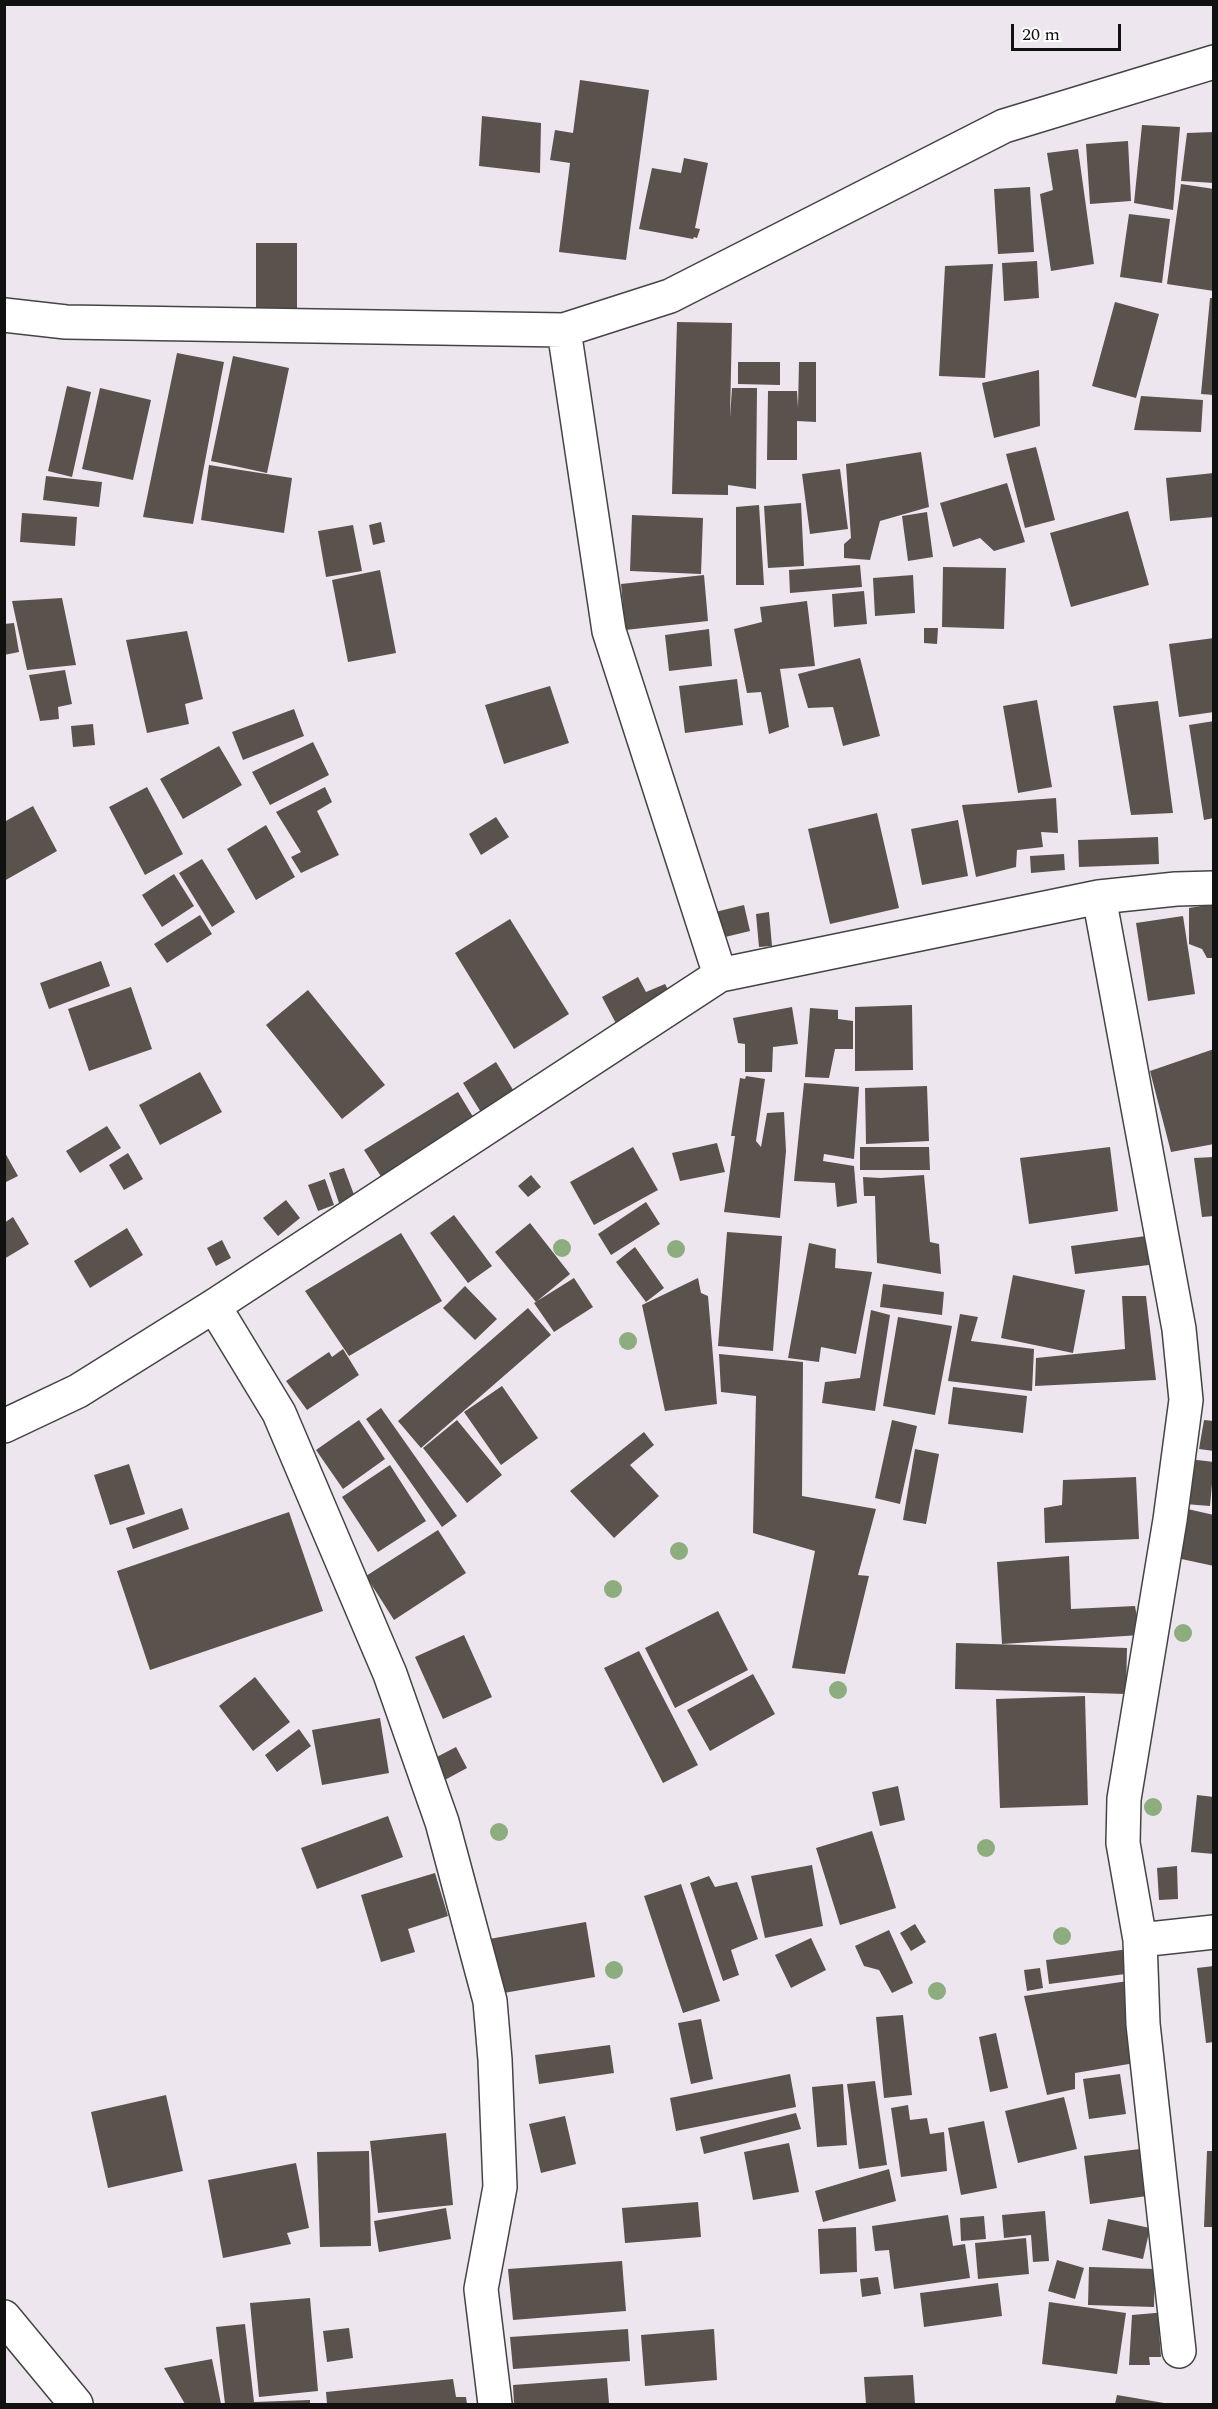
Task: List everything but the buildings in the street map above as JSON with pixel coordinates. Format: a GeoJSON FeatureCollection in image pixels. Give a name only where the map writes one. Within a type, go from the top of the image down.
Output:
{"type":"FeatureCollection","features":[{"type":"Feature","properties":{"kind":"street"},"geometry":{"type":"LineString","coordinates":[[4,315],[66,322],[564,330],[670,296],[1004,126],[1214,62]]}},
{"type":"Feature","properties":{"kind":"street"},"geometry":{"type":"LineString","coordinates":[[564,330],[609,631],[720,975]]}},
{"type":"Feature","properties":{"kind":"street"},"geometry":{"type":"LineString","coordinates":[[4,1426],[78,1391],[214,1306],[720,975],[1099,897],[1176,889],[1214,888]]}},
{"type":"Feature","properties":{"kind":"street"},"geometry":{"type":"LineString","coordinates":[[1099,897],[1179,1329],[1186,1401],[1168,1532],[1124,1799],[1123,1843],[1140,1940],[1143,2025],[1179,2351]]}},
{"type":"Feature","properties":{"kind":"street"},"geometry":{"type":"LineString","coordinates":[[214,1306],[279,1413],[390,1674],[442,1822],[489,2001],[495,2060],[500,2187],[481,2289],[495,2404]]}},
{"type":"Feature","properties":{"kind":"street"},"geometry":{"type":"LineString","coordinates":[[1140,1940],[1214,1932]]}},
{"type":"Feature","properties":{"kind":"street"},"geometry":{"type":"LineString","coordinates":[[4,2317],[76,2404]]}},
{"type":"Feature","properties":{"kind":"shaded area"},"geometry":{"type":"Polygon","coordinates":[[[5,5],[1213,5],[1213,2404],[5,2404],[5,5]]]}}]}
